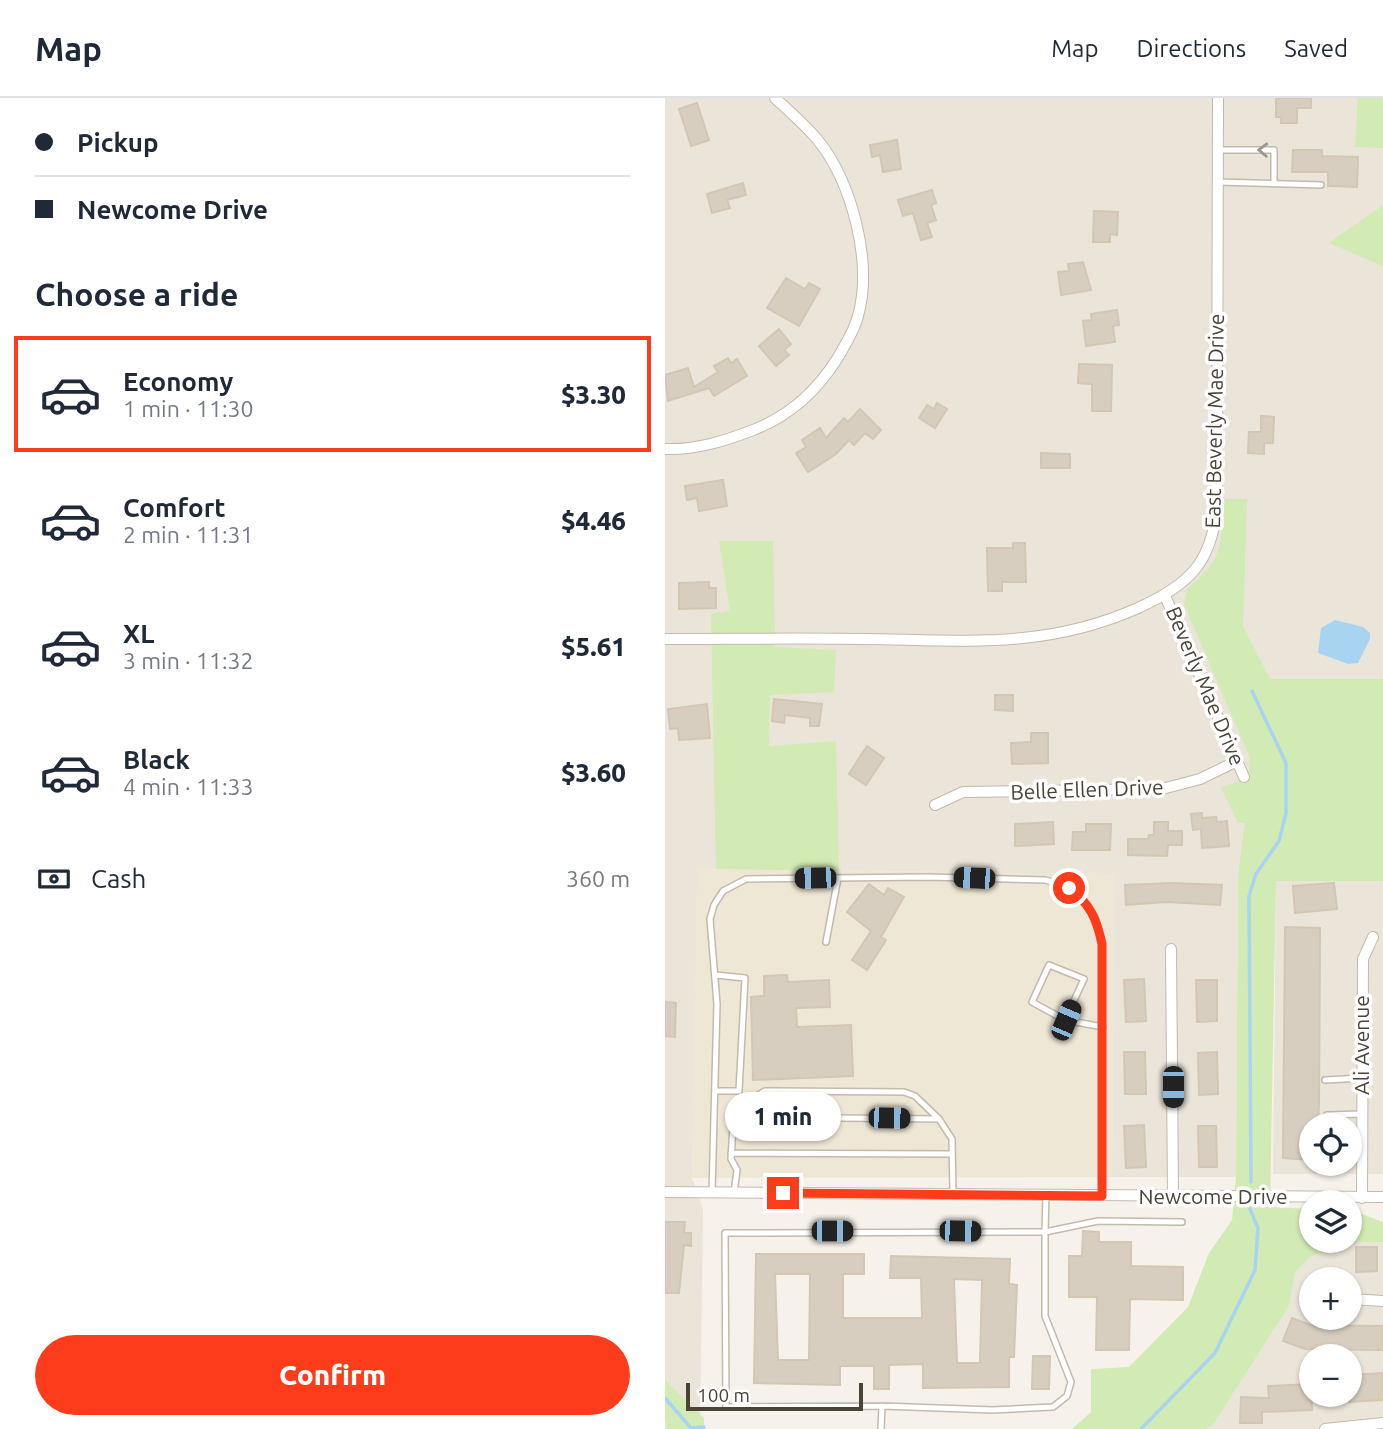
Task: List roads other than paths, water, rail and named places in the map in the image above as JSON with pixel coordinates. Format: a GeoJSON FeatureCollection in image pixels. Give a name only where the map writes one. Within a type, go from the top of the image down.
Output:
{"type":"FeatureCollection","features":[{"type":"Feature","properties":{"kind":"street"},"geometry":{"type":"LineString","coordinates":[[665,449],[722,442],[768,424],[789,411],[804,400],[829,372],[858,317],[864,272],[861,244],[850,206],[836,170],[819,141],[775,98]]}},
{"type":"Feature","properties":{"kind":"street","name":"East Beverly Mae Drive"},"geometry":{"type":"LineString","coordinates":[[665,639],[1028,639],[1095,625],[1165,596],[1191,575],[1201,562],[1215,529],[1218,98]]}},
{"type":"Feature","properties":{"kind":"street","name":"Beverly Mae Drive"},"geometry":{"type":"LineString","coordinates":[[1165,596],[1244,776]]}},
{"type":"Feature","properties":{"kind":"street","name":"Belle Ellen Drive"},"geometry":{"type":"LineString","coordinates":[[935,806],[963,792],[1162,789],[1199,779],[1237,761]]}},
{"type":"Feature","properties":{"kind":"street","name":"Ali Avenue"},"geometry":{"type":"LineString","coordinates":[[1362,1113],[1363,960],[1373,936]]}},
{"type":"Feature","properties":{"kind":"street"},"geometry":{"type":"LineString","coordinates":[[1171,949],[1173,1196]]}},
{"type":"Feature","properties":{"kind":"street","name":"Newcome Drive"},"geometry":{"type":"LineString","coordinates":[[665,1192],[1299,1197]]}},
{"type":"Feature","properties":{"kind":"street","name":"Newcome Drive"},"geometry":{"type":"LineString","coordinates":[[1362,1198],[1383,1197]]}},
{"type":"Feature","properties":{"kind":"street"},"geometry":{"type":"LineString","coordinates":[[1362,1300],[1383,1301]]}},
{"type":"Feature","properties":{"kind":"street"},"geometry":{"type":"LineString","coordinates":[[1325,1429],[1383,1423]]}},
{"type":"Feature","properties":{"kind":"lane"},"geometry":{"type":"LineString","coordinates":[[1218,150],[1275,150],[1274,184]]}},
{"type":"Feature","properties":{"kind":"lane"},"geometry":{"type":"LineString","coordinates":[[1218,182],[1321,185]]}},
{"type":"Feature","properties":{"kind":"lane"},"geometry":{"type":"LineString","coordinates":[[826,943],[838,878]]}},
{"type":"Feature","properties":{"kind":"lane"},"geometry":{"type":"LineString","coordinates":[[712,1193],[716,975],[710,954],[710,919],[717,898],[730,886],[746,879],[838,878],[1045,880],[1069,888],[1089,906],[1099,926],[1103,961],[1102,1196]]}},
{"type":"Feature","properties":{"kind":"lane"},"geometry":{"type":"LineString","coordinates":[[1066,1020],[1084,979],[1049,965],[1032,1002],[1066,1020],[1103,1027]]}},
{"type":"Feature","properties":{"kind":"lane"},"geometry":{"type":"LineString","coordinates":[[715,1091],[739,1091],[745,978],[716,975]]}},
{"type":"Feature","properties":{"kind":"lane"},"geometry":{"type":"LineString","coordinates":[[1325,1080],[1362,1078]]}},
{"type":"Feature","properties":{"kind":"lane"},"geometry":{"type":"LineString","coordinates":[[734,1193],[737,1170],[731,1153],[733,1126],[754,1098],[765,1091],[904,1092],[915,1096],[939,1119],[952,1139],[953,1195]]}},
{"type":"Feature","properties":{"kind":"lane"},"geometry":{"type":"LineString","coordinates":[[740,1117],[939,1119]]}},
{"type":"Feature","properties":{"kind":"lane"},"geometry":{"type":"LineString","coordinates":[[731,1153],[952,1154]]}},
{"type":"Feature","properties":{"kind":"lane"},"geometry":{"type":"LineString","coordinates":[[1046,1195],[1045,1231],[1042,1280],[1045,1316],[1072,1382],[1067,1396],[1053,1408],[993,1410],[882,1406],[726,1407],[725,1233],[1045,1231],[1098,1221],[1182,1222]]}},
{"type":"Feature","properties":{"kind":"lane"},"geometry":{"type":"LineString","coordinates":[[881,1429],[882,1406]]}},
{"type":"Feature","properties":{"kind":"water"},"geometry":{"type":"Polygon","coordinates":[[[1335,620],[1363,627],[1370,633],[1370,639],[1358,663],[1348,664],[1318,653],[1321,628],[1335,620]]]}},
{"type":"Feature","properties":{"kind":"waterway"},"geometry":{"type":"LineString","coordinates":[[1251,1182],[1249,896],[1256,874],[1279,841],[1286,813],[1286,763],[1252,691]]}},
{"type":"Feature","properties":{"kind":"waterway"},"geometry":{"type":"LineString","coordinates":[[1141,1429],[1215,1353],[1255,1270],[1258,1228],[1250,1209]]}},
{"type":"Feature","properties":{"kind":"waterway"},"geometry":{"type":"LineString","coordinates":[[665,1398],[691,1428],[704,1427]]}}]}
